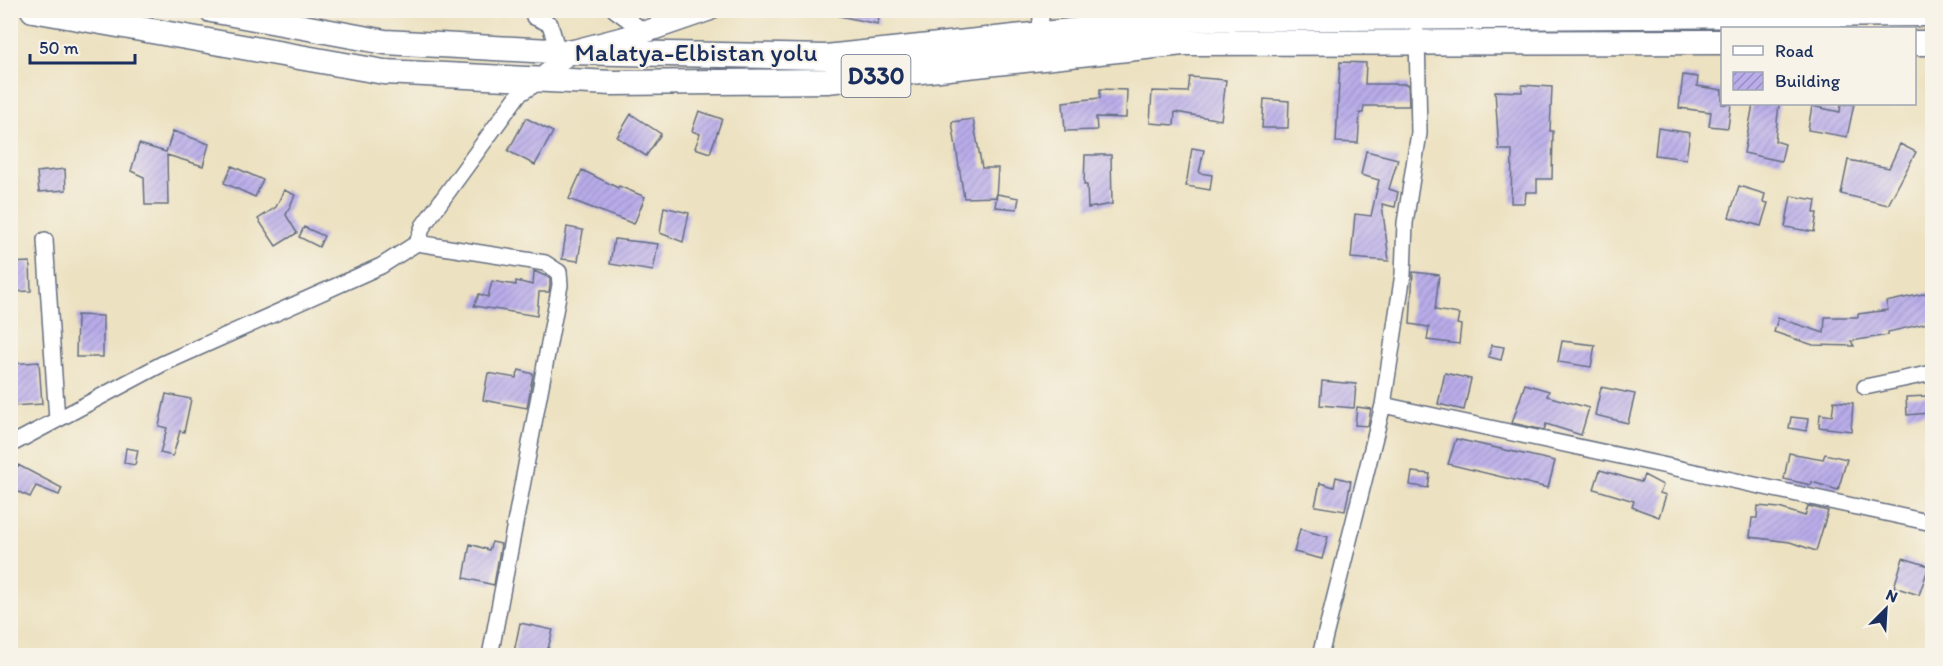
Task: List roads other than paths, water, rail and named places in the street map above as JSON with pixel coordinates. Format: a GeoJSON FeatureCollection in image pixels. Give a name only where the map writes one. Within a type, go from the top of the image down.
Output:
{"type":"FeatureCollection","features":[{"type":"Feature","properties":{"kind":"main road","name":"Malatya-Elbistan yolu"},"geometry":{"type":"LineString","coordinates":[[33,10],[384,72],[612,83],[827,81],[1184,43],[1721,42]]}},
{"type":"Feature","properties":{"kind":"main road","name":"Malatya-Elbistan yolu"},"geometry":{"type":"LineString","coordinates":[[211,10],[385,42],[563,52],[825,57],[1038,34],[1107,19],[1182,19],[1247,15],[1560,13],[1885,12],[1932,14]]}},
{"type":"Feature","properties":{"kind":"main road"},"geometry":{"type":"LineString","coordinates":[[1916,43],[1932,43]]}},
{"type":"Feature","properties":{"kind":"street"},"geometry":{"type":"LineString","coordinates":[[615,10],[645,33]]}},
{"type":"Feature","properties":{"kind":"street"},"geometry":{"type":"LineString","coordinates":[[12,446],[162,364],[381,266],[417,243],[423,226],[519,94],[542,80],[563,52],[645,33],[709,10]]}},
{"type":"Feature","properties":{"kind":"street"},"geometry":{"type":"LineString","coordinates":[[1038,34],[1042,10]]}},
{"type":"Feature","properties":{"kind":"street"},"geometry":{"type":"LineString","coordinates":[[535,13],[550,24],[563,52]]}},
{"type":"Feature","properties":{"kind":"street"},"geometry":{"type":"LineString","coordinates":[[1320,656],[1383,405],[1404,274],[1405,223],[1419,133],[1419,41],[1412,14]]}},
{"type":"Feature","properties":{"kind":"street"},"geometry":{"type":"LineString","coordinates":[[45,240],[57,420]]}},
{"type":"Feature","properties":{"kind":"street"},"geometry":{"type":"LineString","coordinates":[[417,243],[546,263],[559,272],[560,285],[490,656]]}},
{"type":"Feature","properties":{"kind":"street"},"geometry":{"type":"LineString","coordinates":[[1865,387],[1932,373]]}},
{"type":"Feature","properties":{"kind":"street"},"geometry":{"type":"LineString","coordinates":[[1383,405],[1932,523]]}}]}
